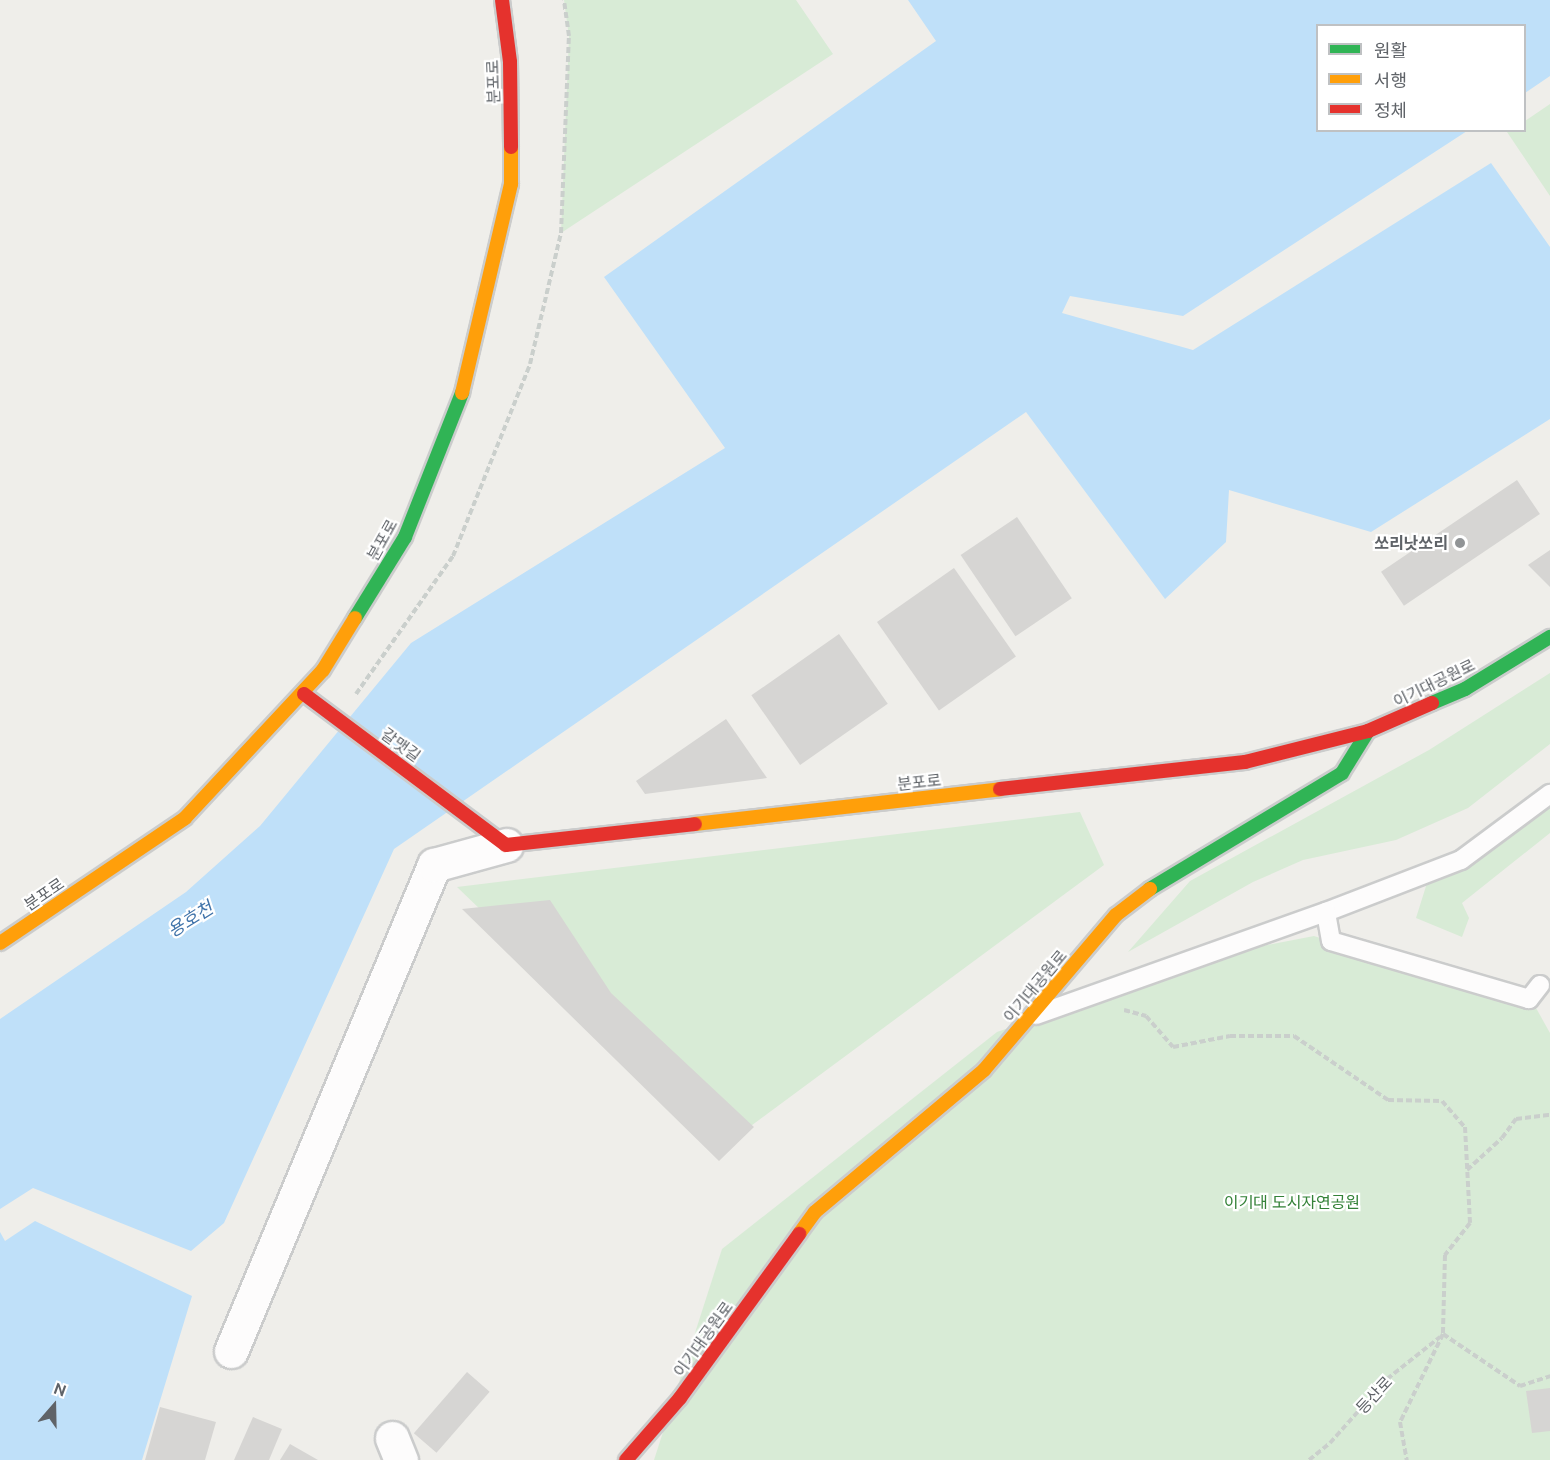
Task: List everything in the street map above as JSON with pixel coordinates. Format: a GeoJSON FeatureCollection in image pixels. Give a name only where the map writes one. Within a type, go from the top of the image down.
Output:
{"type":"FeatureCollection","features":[{"type":"Feature","properties":{"kind":"street","name":"분포로"},"geometry":{"type":"LineString","coordinates":[[0,944],[185,818],[304,694],[405,537],[469,376],[512,184],[510,62],[502,0]]}},
{"type":"Feature","properties":{"kind":"street","name":"이기대공원로"},"geometry":{"type":"LineString","coordinates":[[626,1460],[680,1398],[815,1212],[984,1070],[1116,915],[1172,871],[1342,773],[1368,731],[1465,689],[1550,637]]}},
{"type":"Feature","properties":{"kind":"street","name":"갈맷길"},"geometry":{"type":"LineString","coordinates":[[304,694],[506,845]]}},
{"type":"Feature","properties":{"kind":"street","name":"분포로"},"geometry":{"type":"LineString","coordinates":[[506,845],[1245,762],[1368,731]]}},
{"type":"Feature","properties":{"kind":"street"},"geometry":{"type":"LineString","coordinates":[[231,1351],[434,865],[506,845]]}},
{"type":"Feature","properties":{"kind":"lane"},"geometry":{"type":"LineString","coordinates":[[1032,1016],[1088,999],[1461,860],[1550,794]]}},
{"type":"Feature","properties":{"kind":"lane"},"geometry":{"type":"LineString","coordinates":[[1326,912],[1331,941],[1529,999],[1540,986]]}},
{"type":"Feature","properties":{"kind":"path"},"geometry":{"type":"LineString","coordinates":[[1088,999],[1146,1016],[1173,1047],[1230,1035],[1293,1036],[1388,1100],[1442,1101],[1465,1127],[1470,1224],[1445,1255],[1443,1334],[1400,1422],[1407,1460]]}},
{"type":"Feature","properties":{"kind":"path"},"geometry":{"type":"LineString","coordinates":[[1466,1170],[1502,1138],[1516,1119],[1550,1115]]}},
{"type":"Feature","properties":{"kind":"path"},"geometry":{"type":"LineString","coordinates":[[1443,1334],[1520,1386],[1550,1376]]}},
{"type":"Feature","properties":{"kind":"path","name":"등산로"},"geometry":{"type":"LineString","coordinates":[[1309,1460],[1330,1443],[1387,1379],[1443,1334]]}},
{"type":"Feature","properties":{"kind":"green space"},"geometry":{"type":"Polygon","coordinates":[[[564,0],[796,0],[833,54],[561,233],[569,37],[564,0]]]}},
{"type":"Feature","properties":{"kind":"green space"},"geometry":{"type":"Polygon","coordinates":[[[1550,104],[1550,196],[1507,132],[1526,132],[1526,120],[1550,104]]]}},
{"type":"Feature","properties":{"kind":"green space"},"geometry":{"type":"Polygon","coordinates":[[[1550,673],[1550,744],[1468,808],[1396,840],[1303,860],[1253,882],[1128,952],[1190,881],[1429,750],[1550,673]]]}},
{"type":"Feature","properties":{"kind":"green space"},"geometry":{"type":"Polygon","coordinates":[[[1550,807],[1550,833],[1462,903],[1469,918],[1462,937],[1416,918],[1427,883],[1480,859],[1550,807]]]}},
{"type":"Feature","properties":{"kind":"green space"},"geometry":{"type":"Polygon","coordinates":[[[1080,812],[1104,865],[725,1145],[457,887],[1080,812]]]}},
{"type":"Feature","properties":{"kind":"green space","name":"이기대 도시자연공원"},"geometry":{"type":"Polygon","coordinates":[[[1314,936],[1536,1008],[1550,1033],[1550,1460],[654,1460],[722,1249],[997,1032],[1226,953],[1314,936]]]}},
{"type":"Feature","properties":{"kind":"water","name":"용호천"},"geometry":{"type":"Polygon","coordinates":[[[908,0],[1550,0],[1550,76],[1526,92],[1526,24],[1316,24],[1316,132],[1465,132],[1183,316],[1070,296],[1062,313],[1193,350],[1491,163],[1550,247],[1550,419],[1371,532],[1229,490],[1226,542],[1165,599],[1026,412],[394,849],[224,1223],[191,1251],[33,1188],[0,1209],[0,1019],[186,892],[260,826],[411,643],[725,448],[604,277],[936,41],[908,0]]]}},
{"type":"Feature","properties":{"kind":"water"},"geometry":{"type":"Polygon","coordinates":[[[35,1221],[192,1296],[142,1460],[0,1460],[0,1232],[5,1241],[35,1221]]]}},
{"type":"Feature","properties":{"kind":"building","name":"쏘리낫쏘리"},"geometry":{"type":"Polygon","coordinates":[[[1517,480],[1540,514],[1404,606],[1381,572],[1517,480]]]}},
{"type":"Feature","properties":{"kind":"building"},"geometry":{"type":"Polygon","coordinates":[[[1017,517],[1072,598],[1015,636],[961,555],[1017,517]]]}},
{"type":"Feature","properties":{"kind":"building"},"geometry":{"type":"Polygon","coordinates":[[[1550,550],[1550,587],[1528,565],[1550,550]]]}},
{"type":"Feature","properties":{"kind":"building"},"geometry":{"type":"Polygon","coordinates":[[[954,568],[1016,656],[939,710],[877,622],[954,568]]]}},
{"type":"Feature","properties":{"kind":"building"},"geometry":{"type":"Polygon","coordinates":[[[839,634],[888,704],[800,765],[751,695],[839,634]]]}},
{"type":"Feature","properties":{"kind":"building"},"geometry":{"type":"Polygon","coordinates":[[[726,719],[767,778],[645,794],[636,781],[726,719]]]}},
{"type":"Feature","properties":{"kind":"building"},"geometry":{"type":"Polygon","coordinates":[[[550,900],[611,993],[754,1127],[719,1161],[462,909],[550,900]]]}},
{"type":"Feature","properties":{"kind":"building"},"geometry":{"type":"Polygon","coordinates":[[[467,1372],[490,1392],[437,1453],[414,1433],[467,1372]]]}},
{"type":"Feature","properties":{"kind":"building"},"geometry":{"type":"Polygon","coordinates":[[[1550,1388],[1550,1431],[1532,1433],[1526,1391],[1550,1388]]]}},
{"type":"Feature","properties":{"kind":"building"},"geometry":{"type":"Polygon","coordinates":[[[160,1407],[216,1422],[205,1460],[145,1460],[160,1407]]]}},
{"type":"Feature","properties":{"kind":"building"},"geometry":{"type":"Polygon","coordinates":[[[253,1417],[282,1429],[269,1460],[234,1460],[253,1417]]]}},
{"type":"Feature","properties":{"kind":"building"},"geometry":{"type":"Polygon","coordinates":[[[290,1444],[318,1460],[280,1460],[290,1444]]]}},
{"type":"Feature","properties":{"kind":"traffic: fast"},"geometry":{"type":"LineString","coordinates":[[355,618],[405,537],[462,393]]}},
{"type":"Feature","properties":{"kind":"traffic: fast"},"geometry":{"type":"LineString","coordinates":[[1432,703],[1465,689],[1550,637]]}},
{"type":"Feature","properties":{"kind":"traffic: fast"},"geometry":{"type":"LineString","coordinates":[[1150,889],[1342,773],[1368,731]]}},
{"type":"Feature","properties":{"kind":"traffic: slow"},"geometry":{"type":"LineString","coordinates":[[462,393],[511,184],[511,147]]}},
{"type":"Feature","properties":{"kind":"traffic: slow"},"geometry":{"type":"LineString","coordinates":[[0,943],[185,818],[323,670],[355,618]]}},
{"type":"Feature","properties":{"kind":"traffic: slow"},"geometry":{"type":"LineString","coordinates":[[695,824],[1000,789]]}},
{"type":"Feature","properties":{"kind":"traffic: slow"},"geometry":{"type":"LineString","coordinates":[[799,1234],[815,1212],[984,1070],[1116,915],[1150,889]]}},
{"type":"Feature","properties":{"kind":"traffic: jam"},"geometry":{"type":"LineString","coordinates":[[502,0],[510,62],[511,147]]}},
{"type":"Feature","properties":{"kind":"traffic: jam"},"geometry":{"type":"LineString","coordinates":[[304,694],[506,845],[695,824]]}},
{"type":"Feature","properties":{"kind":"traffic: jam"},"geometry":{"type":"LineString","coordinates":[[1000,789],[1245,762],[1368,731],[1432,703]]}},
{"type":"Feature","properties":{"kind":"traffic: jam"},"geometry":{"type":"LineString","coordinates":[[626,1460],[680,1398],[799,1234]]}},
{"type":"Feature","properties":{"kind":"place","name":"쏘리낫쏘리"},"geometry":{"type":"Point","coordinates":[1460,543]}}]}
